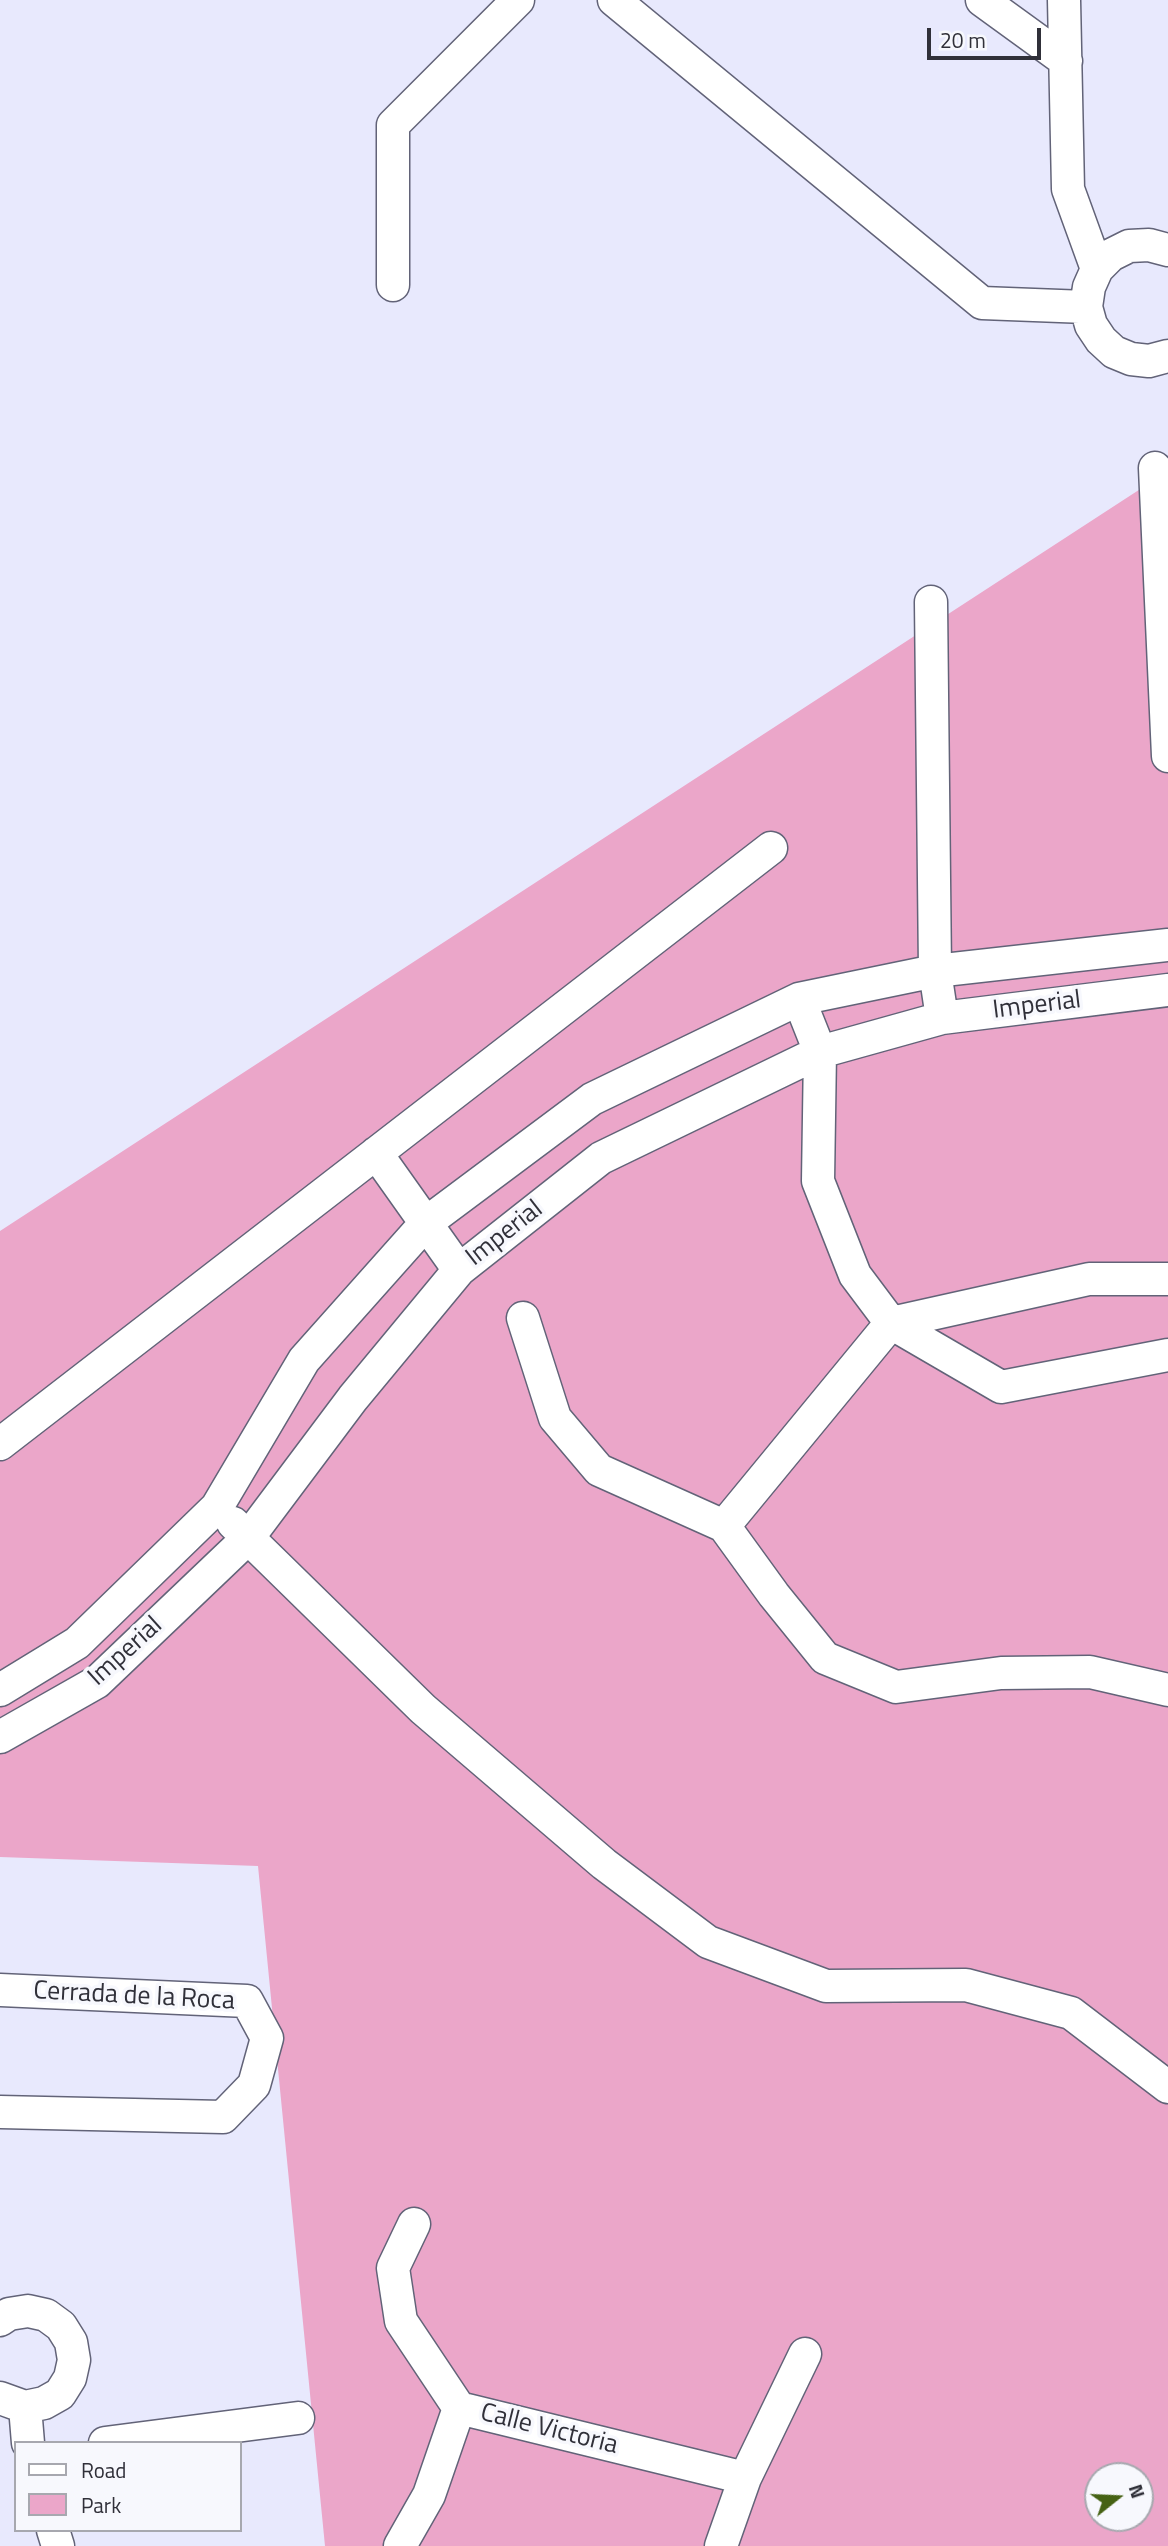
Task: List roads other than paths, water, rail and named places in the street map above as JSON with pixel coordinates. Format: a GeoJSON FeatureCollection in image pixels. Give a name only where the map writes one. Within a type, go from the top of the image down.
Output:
{"type":"FeatureCollection","features":[{"type":"Feature","properties":{"kind":"street"},"geometry":{"type":"LineString","coordinates":[[393,285],[393,125],[518,0]]}},
{"type":"Feature","properties":{"kind":"street"},"geometry":{"type":"LineString","coordinates":[[614,0],[982,303],[1086,307]]}},
{"type":"Feature","properties":{"kind":"street"},"geometry":{"type":"LineString","coordinates":[[982,0],[1066,61]]}},
{"type":"Feature","properties":{"kind":"street"},"geometry":{"type":"LineString","coordinates":[[1064,0],[1068,189],[1097,269]]}},
{"type":"Feature","properties":{"kind":"street"},"geometry":{"type":"LineString","coordinates":[[1168,250],[1149,245],[1129,246],[1111,255],[1097,269],[1088,287],[1086,307],[1091,325],[1101,340],[1114,352],[1131,359],[1149,361],[1168,356]]}},
{"type":"Feature","properties":{"kind":"street"},"geometry":{"type":"LineString","coordinates":[[1155,468],[1168,756]]}},
{"type":"Feature","properties":{"kind":"street"},"geometry":{"type":"LineString","coordinates":[[932,602],[935,971],[942,1018]]}},
{"type":"Feature","properties":{"kind":"street"},"geometry":{"type":"LineString","coordinates":[[0,1444],[771,848]]}},
{"type":"Feature","properties":{"kind":"street"},"geometry":{"type":"LineString","coordinates":[[0,1690],[77,1643],[217,1507],[304,1360],[426,1223],[592,1099],[799,999],[935,971],[1168,945]]}},
{"type":"Feature","properties":{"kind":"street","name":"Imperial"},"geometry":{"type":"LineString","coordinates":[[0,1737],[97,1682],[248,1538],[353,1398],[459,1270],[601,1158],[820,1052],[942,1018],[1168,990]]}},
{"type":"Feature","properties":{"kind":"street"},"geometry":{"type":"LineString","coordinates":[[799,999],[820,1052],[817,1181],[855,1275],[891,1323],[1002,1387],[1168,1355]]}},
{"type":"Feature","properties":{"kind":"street"},"geometry":{"type":"LineString","coordinates":[[376,1153],[459,1270]]}},
{"type":"Feature","properties":{"kind":"street"},"geometry":{"type":"LineString","coordinates":[[724,1526],[891,1323],[1090,1279],[1168,1279]]}},
{"type":"Feature","properties":{"kind":"street"},"geometry":{"type":"LineString","coordinates":[[523,1318],[555,1418],[599,1470],[724,1526],[774,1595],[825,1658],[896,1687],[1001,1673],[1090,1672],[1168,1690]]}},
{"type":"Feature","properties":{"kind":"street"},"geometry":{"type":"LineString","coordinates":[[217,1507],[424,1709],[604,1864],[708,1941],[825,1986],[966,1985],[1071,2013],[1168,2087]]}},
{"type":"Feature","properties":{"kind":"street","name":"Cerrada de la Roca"},"geometry":{"type":"LineString","coordinates":[[0,1990],[247,2001],[267,2038],[254,2085],[223,2117],[0,2112]]}},
{"type":"Feature","properties":{"kind":"street"},"geometry":{"type":"LineString","coordinates":[[414,2224],[393,2269],[401,2321],[459,2408]]}},
{"type":"Feature","properties":{"kind":"street"},"geometry":{"type":"LineString","coordinates":[[0,2320],[9,2314],[27,2311],[46,2315],[61,2326],[71,2342],[72,2369],[60,2394],[44,2403],[13,2403],[27,2441]]}},
{"type":"Feature","properties":{"kind":"street"},"geometry":{"type":"LineString","coordinates":[[721,2546],[745,2479],[805,2354]]}},
{"type":"Feature","properties":{"kind":"street","name":"Calle Victoria"},"geometry":{"type":"LineString","coordinates":[[400,2546],[429,2495],[459,2408],[745,2479]]}},
{"type":"Feature","properties":{"kind":"street"},"geometry":{"type":"LineString","coordinates":[[120,2441],[298,2418]]}}]}
